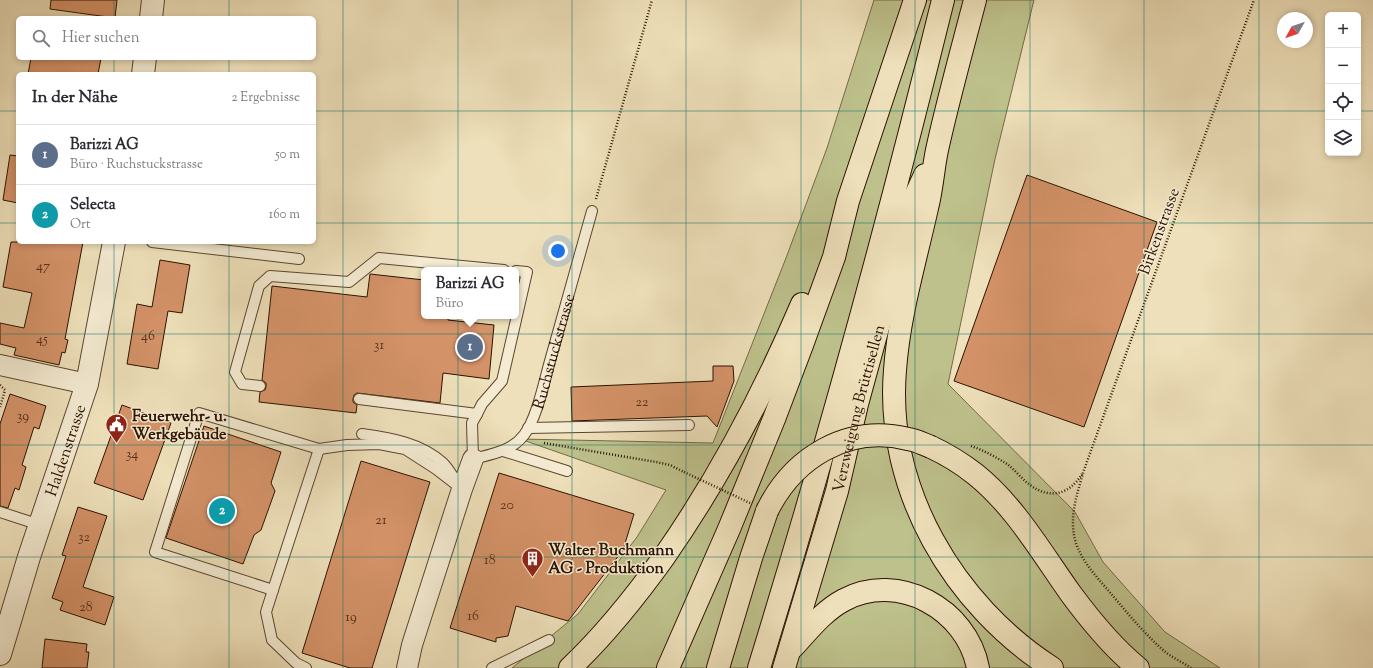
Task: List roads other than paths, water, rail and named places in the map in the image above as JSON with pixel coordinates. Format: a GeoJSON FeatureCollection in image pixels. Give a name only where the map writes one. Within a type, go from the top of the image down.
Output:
{"type":"FeatureCollection","features":[{"type":"Feature","properties":{"kind":"highway"},"geometry":{"type":"LineString","coordinates":[[668,668],[726,535],[779,406],[834,257],[848,201],[915,0]]}},
{"type":"Feature","properties":{"kind":"highway"},"geometry":{"type":"LineString","coordinates":[[759,668],[861,316],[910,132],[943,0]]}},
{"type":"Feature","properties":{"kind":"highway"},"geometry":{"type":"LineString","coordinates":[[975,0],[937,151],[928,207],[907,294],[898,348],[894,397],[895,418],[899,448],[905,471],[922,519],[944,560],[958,580],[990,618],[1009,637],[1052,668]]}},
{"type":"Feature","properties":{"kind":"highway","name":"Verzweigung Brüttisellen"},"geometry":{"type":"LineString","coordinates":[[786,660],[837,491],[857,404],[912,203],[937,151]]}},
{"type":"Feature","properties":{"kind":"highway"},"geometry":{"type":"LineString","coordinates":[[570,668],[614,622],[648,578],[692,515],[719,472],[778,360],[823,253],[848,201]]}},
{"type":"Feature","properties":{"kind":"highway"},"geometry":{"type":"LineString","coordinates":[[718,668],[751,558],[767,511],[780,488],[795,470],[811,458],[837,443],[858,438],[888,436],[908,439],[931,447],[964,466],[986,483],[1030,535],[1071,594],[1098,628],[1138,668]]}},
{"type":"Feature","properties":{"kind":"highway"},"geometry":{"type":"LineString","coordinates":[[786,660],[823,616],[844,600],[869,592],[893,591],[918,596],[931,602],[944,611],[968,638],[974,652],[978,668]]}},
{"type":"Feature","properties":{"kind":"street"},"geometry":{"type":"LineString","coordinates":[[151,16],[153,0]]}},
{"type":"Feature","properties":{"kind":"street"},"geometry":{"type":"LineString","coordinates":[[143,72],[145,60]]}},
{"type":"Feature","properties":{"kind":"street","name":"Haldenstrasse"},"geometry":{"type":"LineString","coordinates":[[2,640],[87,384],[114,244]]}},
{"type":"Feature","properties":{"kind":"street"},"geometry":{"type":"LineString","coordinates":[[0,365],[87,384]]}},
{"type":"Feature","properties":{"kind":"street"},"geometry":{"type":"LineString","coordinates":[[411,667],[412,645],[462,489],[474,460]]}},
{"type":"Feature","properties":{"kind":"lane","name":"Ruchstuckstrasse"},"geometry":{"type":"LineString","coordinates":[[474,460],[503,452],[520,439],[528,428],[536,410],[592,212]]}},
{"type":"Feature","properties":{"kind":"lane"},"geometry":{"type":"LineString","coordinates":[[169,244],[298,259]]}},
{"type":"Feature","properties":{"kind":"lane"},"geometry":{"type":"LineString","coordinates":[[260,386],[242,384],[235,372],[259,286],[270,276],[348,282],[379,258],[473,267]]}},
{"type":"Feature","properties":{"kind":"lane"},"geometry":{"type":"LineString","coordinates":[[519,271],[527,272],[519,307]]}},
{"type":"Feature","properties":{"kind":"lane"},"geometry":{"type":"LineString","coordinates":[[474,460],[472,423],[482,404],[502,380],[516,319]]}},
{"type":"Feature","properties":{"kind":"lane"},"geometry":{"type":"LineString","coordinates":[[359,399],[477,414]]}},
{"type":"Feature","properties":{"kind":"lane"},"geometry":{"type":"LineString","coordinates":[[273,590],[155,552],[199,414],[320,449],[347,445],[379,444],[405,450],[436,469],[462,489]]}},
{"type":"Feature","properties":{"kind":"lane"},"geometry":{"type":"LineString","coordinates":[[528,428],[689,425]]}},
{"type":"Feature","properties":{"kind":"lane"},"geometry":{"type":"LineString","coordinates":[[362,434],[392,438],[428,452],[444,464],[462,489]]}},
{"type":"Feature","properties":{"kind":"lane"},"geometry":{"type":"LineString","coordinates":[[306,668],[296,663],[272,640],[266,612],[320,449]]}},
{"type":"Feature","properties":{"kind":"lane"},"geometry":{"type":"LineString","coordinates":[[503,452],[568,471]]}},
{"type":"Feature","properties":{"kind":"lane"},"geometry":{"type":"LineString","coordinates":[[0,512],[40,524]]}},
{"type":"Feature","properties":{"kind":"lane"},"geometry":{"type":"LineString","coordinates":[[492,668],[549,640]]}},
{"type":"Feature","properties":{"kind":"place","name":"Barizzi AG"},"geometry":{"type":"Point","coordinates":[470,347]}},
{"type":"Feature","properties":{"kind":"place","name":"Feuerwehr- u. Werkgebäude"},"geometry":{"type":"Point","coordinates":[116,444]}},
{"type":"Feature","properties":{"kind":"place","name":"Selecta"},"geometry":{"type":"Point","coordinates":[222,511]}},
{"type":"Feature","properties":{"kind":"place","name":"Walter Buchmann AG - Produktion"},"geometry":{"type":"Point","coordinates":[533,578]}}]}
